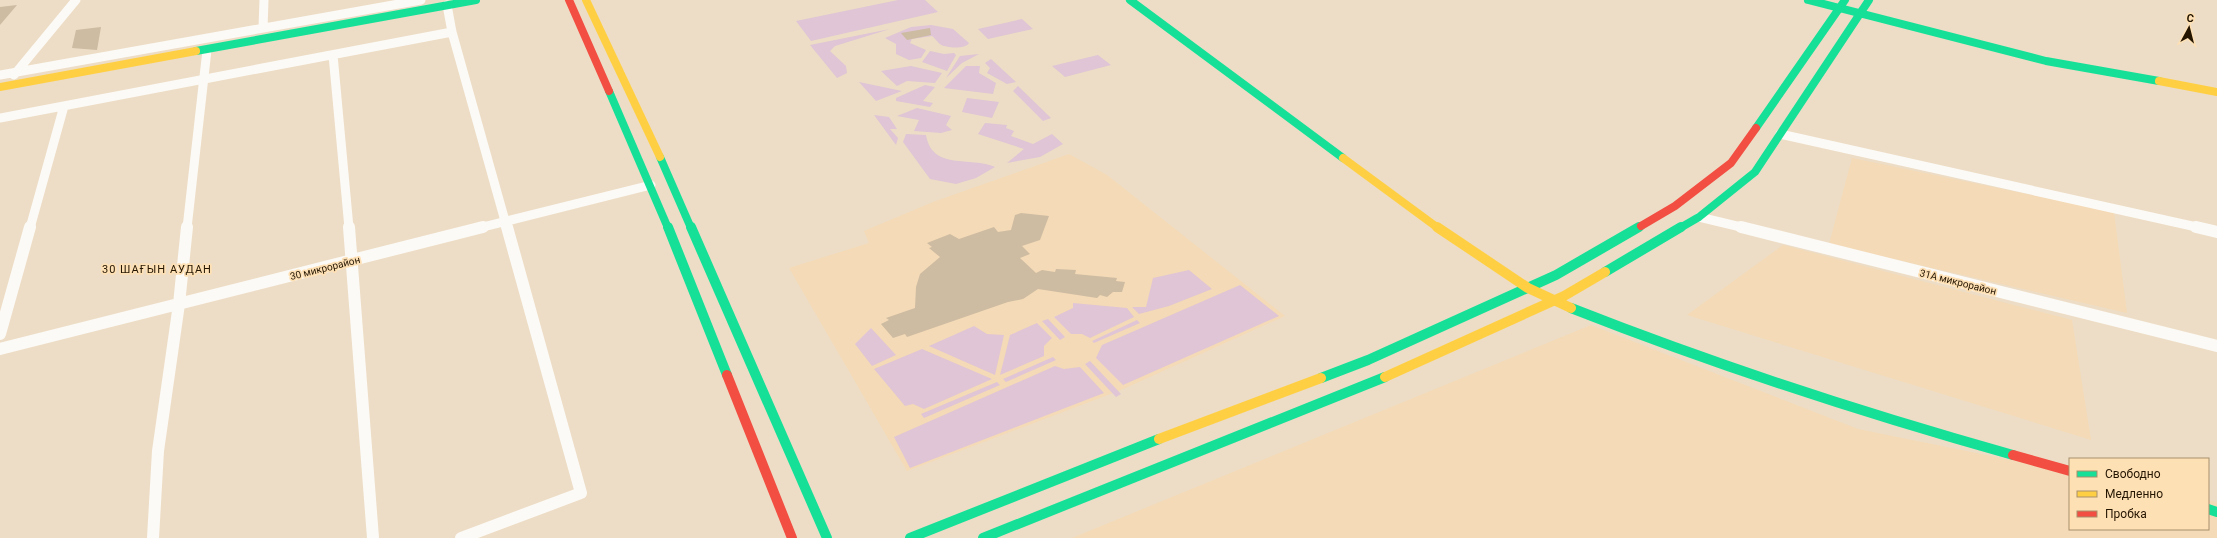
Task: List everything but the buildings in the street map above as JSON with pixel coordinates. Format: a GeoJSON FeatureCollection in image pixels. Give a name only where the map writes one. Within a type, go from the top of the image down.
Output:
{"type":"FeatureCollection","features":[{"type":"Feature","properties":{"kind":"main road"},"geometry":{"type":"LineString","coordinates":[[0,82],[14,76],[448,3],[476,0]]}},
{"type":"Feature","properties":{"kind":"main road"},"geometry":{"type":"LineString","coordinates":[[569,0],[651,186],[792,538]]}},
{"type":"Feature","properties":{"kind":"main road"},"geometry":{"type":"LineString","coordinates":[[586,0],[671,180],[827,538]]}},
{"type":"Feature","properties":{"kind":"main road"},"geometry":{"type":"LineString","coordinates":[[1130,0],[1446,234],[1528,288],[1553,301],[1669,347],[1897,423],[2069,471]]}},
{"type":"Feature","properties":{"kind":"main road"},"geometry":{"type":"LineString","coordinates":[[1140,0],[1443,220],[1538,284],[1564,296],[1714,354],[1850,399],[2069,464]]}},
{"type":"Feature","properties":{"kind":"main road"},"geometry":{"type":"LineString","coordinates":[[1808,0],[1842,5]]}},
{"type":"Feature","properties":{"kind":"main road"},"geometry":{"type":"LineString","coordinates":[[1822,0],[1842,5],[1861,13],[2046,61],[2217,92]]}},
{"type":"Feature","properties":{"kind":"main road"},"geometry":{"type":"LineString","coordinates":[[983,538],[1390,375],[1564,296],[1699,217],[1755,172],[1869,0]]}},
{"type":"Feature","properties":{"kind":"main road"},"geometry":{"type":"LineString","coordinates":[[0,87],[207,50],[448,3]]}},
{"type":"Feature","properties":{"kind":"main road"},"geometry":{"type":"LineString","coordinates":[[910,538],[1160,438],[1368,360],[1538,284],[1675,206],[1731,163],[1842,5]]}},
{"type":"Feature","properties":{"kind":"main road"},"geometry":{"type":"LineString","coordinates":[[1861,13],[2107,70],[2217,87]]}},
{"type":"Feature","properties":{"kind":"main road"},"geometry":{"type":"LineString","coordinates":[[1675,206],[1699,217]]}},
{"type":"Feature","properties":{"kind":"street"},"geometry":{"type":"LineString","coordinates":[[14,76],[76,0]]}},
{"type":"Feature","properties":{"kind":"street"},"geometry":{"type":"LineString","coordinates":[[263,28],[264,0]]}},
{"type":"Feature","properties":{"kind":"street"},"geometry":{"type":"LineString","coordinates":[[0,75],[14,76],[398,2],[421,0]]}},
{"type":"Feature","properties":{"kind":"street"},"geometry":{"type":"LineString","coordinates":[[448,3],[452,32],[581,493],[461,538]]}},
{"type":"Feature","properties":{"kind":"street"},"geometry":{"type":"LineString","coordinates":[[0,118],[452,32]]}},
{"type":"Feature","properties":{"kind":"street"},"geometry":{"type":"LineString","coordinates":[[153,538],[158,451],[179,304],[207,50]]}},
{"type":"Feature","properties":{"kind":"street"},"geometry":{"type":"LineString","coordinates":[[333,55],[352,261],[373,538]]}},
{"type":"Feature","properties":{"kind":"street"},"geometry":{"type":"LineString","coordinates":[[0,334],[64,106]]}},
{"type":"Feature","properties":{"kind":"street"},"geometry":{"type":"LineString","coordinates":[[1780,134],[2217,232]]}},
{"type":"Feature","properties":{"kind":"street","name":"30 микрорайон"},"geometry":{"type":"LineString","coordinates":[[0,349],[505,221],[651,186]]}},
{"type":"Feature","properties":{"kind":"street","name":"31А микрорайон"},"geometry":{"type":"LineString","coordinates":[[1699,217],[2217,346]]}},
{"type":"Feature","properties":{"kind":"shaded area"},"geometry":{"type":"Polygon","coordinates":[[[898,0],[925,0],[938,12],[811,41],[796,21],[898,0]]]}},
{"type":"Feature","properties":{"kind":"shaded area"},"geometry":{"type":"Polygon","coordinates":[[[1022,19],[1033,29],[988,39],[978,29],[1022,19]]]}},
{"type":"Feature","properties":{"kind":"shaded area"},"geometry":{"type":"Polygon","coordinates":[[[931,25],[953,29],[969,43],[961,47],[954,48],[942,45],[932,36],[912,39],[910,43],[926,50],[921,58],[909,60],[896,54],[896,44],[885,38],[911,27],[931,25]]]}},
{"type":"Feature","properties":{"kind":"shaded area"},"geometry":{"type":"Polygon","coordinates":[[[890,29],[835,46],[830,51],[846,66],[847,73],[837,78],[810,45],[890,29]]]}},
{"type":"Feature","properties":{"kind":"shaded area"},"geometry":{"type":"Polygon","coordinates":[[[930,51],[944,54],[954,53],[956,55],[947,71],[922,62],[930,51]]]}},
{"type":"Feature","properties":{"kind":"shaded area"},"geometry":{"type":"Polygon","coordinates":[[[979,54],[962,63],[946,78],[960,56],[979,54]]]}},
{"type":"Feature","properties":{"kind":"shaded area"},"geometry":{"type":"Polygon","coordinates":[[[1098,55],[1111,65],[1065,77],[1052,66],[1098,55]]]}},
{"type":"Feature","properties":{"kind":"shaded area"},"geometry":{"type":"Polygon","coordinates":[[[991,59],[1016,82],[1007,84],[987,73],[990,68],[985,63],[991,59]]]}},
{"type":"Feature","properties":{"kind":"shaded area"},"geometry":{"type":"Polygon","coordinates":[[[911,66],[942,73],[935,83],[907,81],[897,86],[881,71],[911,66]]]}},
{"type":"Feature","properties":{"kind":"shaded area"},"geometry":{"type":"Polygon","coordinates":[[[966,66],[980,66],[979,73],[996,83],[993,94],[944,88],[966,66]]]}},
{"type":"Feature","properties":{"kind":"shaded area"},"geometry":{"type":"Polygon","coordinates":[[[859,82],[902,91],[876,101],[859,82]]]}},
{"type":"Feature","properties":{"kind":"shaded area"},"geometry":{"type":"Polygon","coordinates":[[[925,85],[935,87],[923,101],[933,103],[930,107],[896,101],[896,98],[925,85]]]}},
{"type":"Feature","properties":{"kind":"shaded area"},"geometry":{"type":"Polygon","coordinates":[[[1018,86],[1051,118],[1043,121],[1013,91],[1018,86]]]}},
{"type":"Feature","properties":{"kind":"shaded area"},"geometry":{"type":"Polygon","coordinates":[[[967,98],[999,102],[992,118],[962,112],[967,98]]]}},
{"type":"Feature","properties":{"kind":"shaded area"},"geometry":{"type":"Polygon","coordinates":[[[917,108],[951,116],[946,125],[952,130],[941,133],[914,131],[919,120],[897,116],[917,108]]]}},
{"type":"Feature","properties":{"kind":"shaded area"},"geometry":{"type":"Polygon","coordinates":[[[874,115],[889,117],[897,129],[890,129],[898,138],[896,145],[874,115]]]}},
{"type":"Feature","properties":{"kind":"shaded area"},"geometry":{"type":"Polygon","coordinates":[[[985,123],[1007,125],[1006,128],[1014,131],[1011,136],[1033,144],[1052,134],[1063,144],[1040,157],[1007,163],[1024,149],[978,134],[985,123]]]}},
{"type":"Feature","properties":{"kind":"shaded area"},"geometry":{"type":"Polygon","coordinates":[[[906,134],[926,135],[930,146],[936,154],[944,158],[975,162],[995,167],[976,178],[956,184],[930,179],[903,142],[906,134]]]}},
{"type":"Feature","properties":{"kind":"shaded area"},"geometry":{"type":"Polygon","coordinates":[[[1069,154],[1107,175],[1285,316],[1121,390],[907,471],[789,268],[869,243],[864,231],[933,202],[1069,154]]]}},
{"type":"Feature","properties":{"kind":"shaded area"},"geometry":{"type":"Polygon","coordinates":[[[1852,158],[2114,212],[2127,313],[1829,244],[1852,158]]]}},
{"type":"Feature","properties":{"kind":"shaded area"},"geometry":{"type":"Polygon","coordinates":[[[1783,245],[2072,320],[2091,440],[1687,315],[1783,245]]]}},
{"type":"Feature","properties":{"kind":"shaded area"},"geometry":{"type":"Polygon","coordinates":[[[1189,270],[1212,289],[1169,306],[1139,314],[1132,307],[1146,307],[1153,278],[1189,270]]]}},
{"type":"Feature","properties":{"kind":"shaded area"},"geometry":{"type":"Polygon","coordinates":[[[1240,285],[1279,316],[1123,385],[1096,358],[1102,345],[1240,285]]]}},
{"type":"Feature","properties":{"kind":"shaded area"},"geometry":{"type":"Polygon","coordinates":[[[1073,303],[1127,308],[1134,317],[1090,338],[1082,334],[1071,334],[1054,317],[1073,308],[1073,303]]]}},
{"type":"Feature","properties":{"kind":"shaded area"},"geometry":{"type":"Polygon","coordinates":[[[1048,319],[1065,337],[1060,340],[1042,321],[1048,319]]]}},
{"type":"Feature","properties":{"kind":"shaded area"},"geometry":{"type":"Polygon","coordinates":[[[1137,320],[1140,323],[1094,343],[1092,341],[1137,320]]]}},
{"type":"Feature","properties":{"kind":"shaded area"},"geometry":{"type":"Polygon","coordinates":[[[1037,323],[1052,338],[1044,346],[1044,356],[1000,375],[1010,335],[1037,323]]]}},
{"type":"Feature","properties":{"kind":"shaded area"},"geometry":{"type":"Polygon","coordinates":[[[1591,325],[1858,429],[2069,472],[2069,530],[2209,530],[2209,500],[2217,502],[2217,538],[1072,538],[1591,325]]]}},
{"type":"Feature","properties":{"kind":"shaded area"},"geometry":{"type":"Polygon","coordinates":[[[974,326],[987,334],[1004,335],[995,375],[929,346],[974,326]]]}},
{"type":"Feature","properties":{"kind":"shaded area"},"geometry":{"type":"Polygon","coordinates":[[[871,328],[896,355],[872,366],[855,344],[871,328]]]}},
{"type":"Feature","properties":{"kind":"shaded area"},"geometry":{"type":"Polygon","coordinates":[[[922,349],[992,379],[924,409],[913,404],[905,406],[874,369],[922,349]]]}},
{"type":"Feature","properties":{"kind":"shaded area"},"geometry":{"type":"Polygon","coordinates":[[[1053,357],[1056,360],[1006,382],[1003,379],[1053,357]]]}},
{"type":"Feature","properties":{"kind":"shaded area"},"geometry":{"type":"Polygon","coordinates":[[[1090,361],[1121,394],[1116,397],[1085,364],[1090,361]]]}},
{"type":"Feature","properties":{"kind":"shaded area"},"geometry":{"type":"Polygon","coordinates":[[[1055,366],[1064,369],[1080,367],[1104,393],[910,468],[894,437],[1055,366]]]}},
{"type":"Feature","properties":{"kind":"shaded area"},"geometry":{"type":"Polygon","coordinates":[[[997,382],[1000,385],[924,418],[921,414],[997,382]]]}},
{"type":"Feature","properties":{"kind":"traffic: fast"},"geometry":{"type":"LineString","coordinates":[[196,51],[476,0]]}},
{"type":"Feature","properties":{"kind":"traffic: fast"},"geometry":{"type":"LineString","coordinates":[[1130,0],[1343,158]]}},
{"type":"Feature","properties":{"kind":"traffic: fast"},"geometry":{"type":"LineString","coordinates":[[1808,0],[2046,61],[2159,81]]}},
{"type":"Feature","properties":{"kind":"traffic: fast"},"geometry":{"type":"LineString","coordinates":[[1756,128],[1845,0]]}},
{"type":"Feature","properties":{"kind":"traffic: fast"},"geometry":{"type":"LineString","coordinates":[[1605,272],[1699,217],[1755,172],[1869,0]]}},
{"type":"Feature","properties":{"kind":"traffic: fast"},"geometry":{"type":"LineString","coordinates":[[609,91],[651,185],[727,375]]}},
{"type":"Feature","properties":{"kind":"traffic: fast"},"geometry":{"type":"LineString","coordinates":[[660,157],[827,538]]}},
{"type":"Feature","properties":{"kind":"traffic: fast"},"geometry":{"type":"LineString","coordinates":[[1321,378],[1368,360],[1556,275],[1641,226]]}},
{"type":"Feature","properties":{"kind":"traffic: fast"},"geometry":{"type":"LineString","coordinates":[[1571,308],[1680,350],[1790,388],[1901,423],[2013,455]]}},
{"type":"Feature","properties":{"kind":"traffic: fast"},"geometry":{"type":"LineString","coordinates":[[983,538],[1385,377]]}},
{"type":"Feature","properties":{"kind":"traffic: fast"},"geometry":{"type":"LineString","coordinates":[[910,538],[1159,439]]}},
{"type":"Feature","properties":{"kind":"traffic: fast"},"geometry":{"type":"LineString","coordinates":[[2209,509],[2217,512]]}},
{"type":"Feature","properties":{"kind":"traffic: slow"},"geometry":{"type":"LineString","coordinates":[[586,0],[660,157]]}},
{"type":"Feature","properties":{"kind":"traffic: slow"},"geometry":{"type":"LineString","coordinates":[[0,87],[196,51]]}},
{"type":"Feature","properties":{"kind":"traffic: slow"},"geometry":{"type":"LineString","coordinates":[[2159,81],[2217,92]]}},
{"type":"Feature","properties":{"kind":"traffic: slow"},"geometry":{"type":"LineString","coordinates":[[1343,158],[1446,234],[1528,288],[1571,308]]}},
{"type":"Feature","properties":{"kind":"traffic: slow"},"geometry":{"type":"LineString","coordinates":[[1385,377],[1564,296],[1605,272]]}},
{"type":"Feature","properties":{"kind":"traffic: slow"},"geometry":{"type":"LineString","coordinates":[[1159,439],[1321,378]]}},
{"type":"Feature","properties":{"kind":"traffic: jam"},"geometry":{"type":"LineString","coordinates":[[569,0],[609,91]]}},
{"type":"Feature","properties":{"kind":"traffic: jam"},"geometry":{"type":"LineString","coordinates":[[1641,226],[1675,206],[1731,163],[1756,128]]}},
{"type":"Feature","properties":{"kind":"traffic: jam"},"geometry":{"type":"LineString","coordinates":[[727,375],[792,538]]}},
{"type":"Feature","properties":{"kind":"traffic: jam"},"geometry":{"type":"LineString","coordinates":[[2013,455],[2069,471]]}},
{"type":"Feature","properties":{"kind":"district","name":"30 ШАҒЫН АУДАН"},"geometry":{"type":"Point","coordinates":[157,269]}}]}
